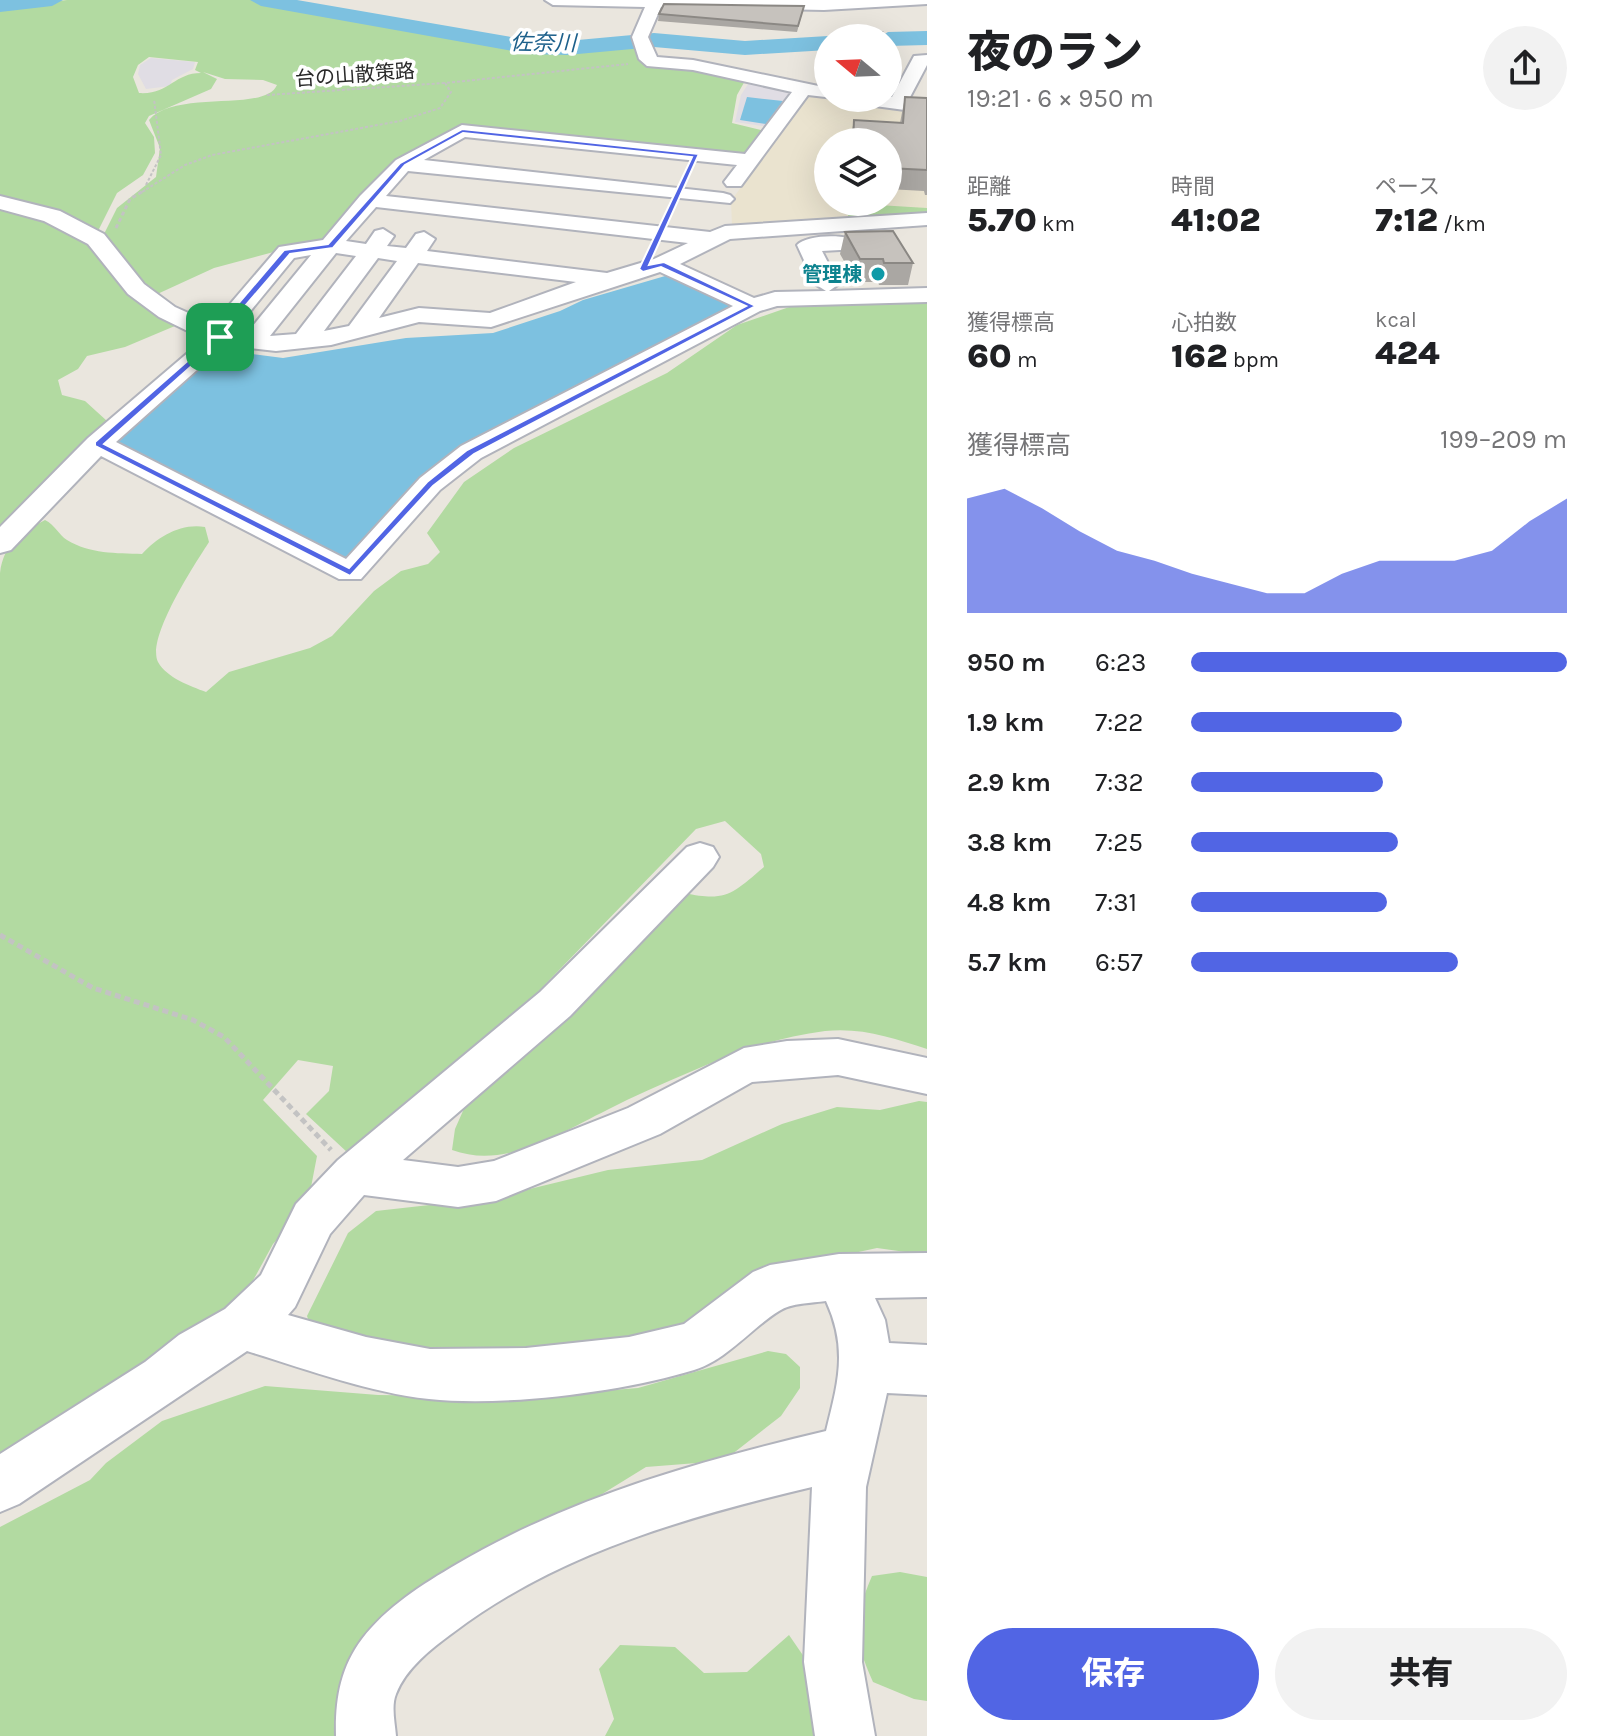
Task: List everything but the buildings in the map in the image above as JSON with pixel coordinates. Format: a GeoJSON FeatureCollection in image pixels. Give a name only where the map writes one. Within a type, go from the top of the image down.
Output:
{"type":"FeatureCollection","features":[{"type":"Feature","properties":{"kind":"street"},"geometry":{"type":"LineString","coordinates":[[553,0],[824,5],[925,0]]}},
{"type":"Feature","properties":{"kind":"street"},"geometry":{"type":"LineString","coordinates":[[654,1],[652,16],[641,40],[648,59],[653,62],[710,68],[814,92]]}},
{"type":"Feature","properties":{"kind":"street"},"geometry":{"type":"LineString","coordinates":[[902,95],[920,60],[927,60]]}},
{"type":"Feature","properties":{"kind":"street"},"geometry":{"type":"LineString","coordinates":[[720,236],[723,199],[802,91]]}},
{"type":"Feature","properties":{"kind":"street"},"geometry":{"type":"LineString","coordinates":[[902,104],[927,107]]}},
{"type":"Feature","properties":{"kind":"street"},"geometry":{"type":"LineString","coordinates":[[253,341],[367,200],[403,164],[462,131],[749,160]]}},
{"type":"Feature","properties":{"kind":"street"},"geometry":{"type":"LineString","coordinates":[[304,341],[462,131]]}},
{"type":"Feature","properties":{"kind":"street"},"geometry":{"type":"LineString","coordinates":[[358,331],[497,136]]}},
{"type":"Feature","properties":{"kind":"street"},"geometry":{"type":"LineString","coordinates":[[0,202],[52,216],[96,239],[145,297],[220,337],[253,341],[304,341],[358,331],[422,302],[528,139]]}},
{"type":"Feature","properties":{"kind":"street"},"geometry":{"type":"LineString","coordinates":[[455,318],[566,142]]}},
{"type":"Feature","properties":{"kind":"street"},"geometry":{"type":"LineString","coordinates":[[504,316],[601,146]]}},
{"type":"Feature","properties":{"kind":"street"},"geometry":{"type":"LineString","coordinates":[[570,275],[634,149]]}},
{"type":"Feature","properties":{"kind":"street"},"geometry":{"type":"LineString","coordinates":[[629,230],[667,152]]}},
{"type":"Feature","properties":{"kind":"street"},"geometry":{"type":"LineString","coordinates":[[652,267],[660,233],[696,155]]}},
{"type":"Feature","properties":{"kind":"street"},"geometry":{"type":"LineString","coordinates":[[403,164],[723,199]]}},
{"type":"Feature","properties":{"kind":"street"},"geometry":{"type":"LineString","coordinates":[[367,200],[629,230],[720,236]]}},
{"type":"Feature","properties":{"kind":"street"},"geometry":{"type":"LineString","coordinates":[[255,289],[377,305],[422,302],[455,318],[484,321],[652,267],[720,236],[820,216]]}},
{"type":"Feature","properties":{"kind":"street"},"geometry":{"type":"LineString","coordinates":[[881,216],[927,219]]}},
{"type":"Feature","properties":{"kind":"street"},"geometry":{"type":"LineString","coordinates":[[827,284],[808,245],[897,243]]}},
{"type":"Feature","properties":{"kind":"street"},"geometry":{"type":"LineString","coordinates":[[0,544],[98,444],[220,337],[223,327],[287,252],[330,246],[609,279]]}},
{"type":"Feature","properties":{"kind":"street"},"geometry":{"type":"LineString","coordinates":[[652,267],[743,301],[923,288]]}},
{"type":"Feature","properties":{"kind":"street"},"geometry":{"type":"LineString","coordinates":[[98,444],[350,573],[430,484],[471,452],[767,289],[827,284],[923,288]]}},
{"type":"Feature","properties":{"kind":"street"},"geometry":{"type":"LineString","coordinates":[[0,1485],[163,1380],[197,1352],[243,1326],[278,1291],[313,1219],[354,1174],[555,1004],[700,857]]}},
{"type":"Feature","properties":{"kind":"street"},"geometry":{"type":"LineString","coordinates":[[354,1174],[458,1187],[496,1181],[644,1121],[744,1066],[838,1057],[927,1076]]}},
{"type":"Feature","properties":{"kind":"street"},"geometry":{"type":"LineString","coordinates":[[243,1326],[366,1362],[430,1374],[526,1373],[629,1362],[696,1345],[770,1288],[839,1276],[900,1272],[927,1275]]}},
{"type":"Feature","properties":{"kind":"street"},"geometry":{"type":"LineString","coordinates":[[839,1276],[860,1320],[867,1367],[838,1499],[833,1662],[845,1736]]}},
{"type":"Feature","properties":{"kind":"street"},"geometry":{"type":"LineString","coordinates":[[867,1367],[927,1370]]}},
{"type":"Feature","properties":{"kind":"street"},"geometry":{"type":"LineString","coordinates":[[366,1736],[366,1693],[387,1652],[434,1609],[564,1537],[676,1495],[847,1452]]}},
{"type":"Feature","properties":{"kind":"path","name":"台の山散策路"},"geometry":{"type":"LineString","coordinates":[[267,95],[445,83],[653,62]]}},
{"type":"Feature","properties":{"kind":"path"},"geometry":{"type":"LineString","coordinates":[[96,239],[113,234],[130,199],[144,187],[212,155],[332,135],[422,114],[448,100],[451,92],[445,83]]}},
{"type":"Feature","properties":{"kind":"path"},"geometry":{"type":"LineString","coordinates":[[144,187],[161,155],[154,99]]}},
{"type":"Feature","properties":{"kind":"path"},"geometry":{"type":"LineString","coordinates":[[0,935],[93,988],[193,1020],[224,1037],[354,1174]]}},
{"type":"Feature","properties":{"kind":"shaded area"},"geometry":{"type":"Polygon","coordinates":[[[151,58],[195,62],[193,69],[172,80],[170,86],[146,89],[138,74],[140,65],[151,58]]]}},
{"type":"Feature","properties":{"kind":"shaded area"},"geometry":{"type":"Polygon","coordinates":[[[750,81],[793,92],[769,127],[735,122],[741,95],[750,81]]]}},
{"type":"Feature","properties":{"kind":"shaded area"},"geometry":{"type":"Polygon","coordinates":[[[814,95],[814,112],[902,112],[902,107],[927,110],[927,216],[732,226],[731,201],[807,96],[814,95]]]}},
{"type":"Feature","properties":{"kind":"green space"},"geometry":{"type":"Polygon","coordinates":[[[67,0],[257,0],[532,48],[636,45],[638,55],[746,79],[737,95],[732,123],[765,131],[746,156],[457,126],[397,163],[357,198],[322,239],[214,268],[153,296],[104,234],[117,208],[156,177],[160,148],[149,120],[179,105],[256,98],[269,93],[277,85],[263,80],[225,79],[203,72],[217,79],[211,89],[149,116],[145,123],[154,137],[155,153],[143,175],[117,193],[99,229],[86,229],[0,199],[0,8],[67,0]],[[149,57],[138,65],[133,77],[139,93],[158,91],[184,76],[201,73],[195,70],[198,62],[149,57]]]}},
{"type":"Feature","properties":{"kind":"green space"},"geometry":{"type":"Polygon","coordinates":[[[0,205],[53,223],[76,236],[120,268],[182,323],[125,347],[87,356],[78,369],[58,380],[62,395],[85,401],[107,421],[0,531],[0,205]]]}},
{"type":"Feature","properties":{"kind":"green space"},"geometry":{"type":"Polygon","coordinates":[[[902,206],[927,208],[927,215],[849,219],[848,216],[902,216],[902,206]]]}},
{"type":"Feature","properties":{"kind":"green space"},"geometry":{"type":"Polygon","coordinates":[[[927,302],[927,1049],[864,1032],[838,1030],[790,1037],[706,1065],[532,1146],[492,1155],[472,1155],[452,1150],[455,1129],[474,1086],[684,893],[710,897],[728,894],[764,867],[761,854],[725,821],[696,829],[432,1101],[348,1153],[306,1114],[329,1091],[333,1066],[298,1060],[263,1100],[317,1156],[307,1208],[273,1244],[233,1317],[42,1436],[0,1453],[0,573],[9,547],[21,535],[45,520],[76,545],[94,550],[142,554],[155,542],[178,529],[205,527],[209,542],[165,619],[156,651],[158,662],[167,673],[206,692],[229,672],[310,648],[332,636],[374,591],[401,571],[428,564],[440,552],[427,533],[464,482],[514,448],[667,373],[737,325],[795,305],[927,302]]]}},
{"type":"Feature","properties":{"kind":"green space"},"geometry":{"type":"Polygon","coordinates":[[[927,1102],[927,1255],[877,1248],[840,1256],[743,1325],[438,1358],[312,1331],[307,1316],[348,1233],[376,1211],[492,1198],[608,1170],[702,1160],[782,1124],[837,1107],[880,1110],[927,1102]]]}},
{"type":"Feature","properties":{"kind":"green space"},"geometry":{"type":"Polygon","coordinates":[[[768,1351],[786,1354],[800,1367],[800,1388],[781,1416],[731,1455],[697,1463],[646,1467],[500,1557],[340,1736],[0,1736],[0,1527],[90,1480],[106,1463],[162,1421],[265,1386],[378,1395],[527,1397],[638,1388],[768,1351]]]}},
{"type":"Feature","properties":{"kind":"green space"},"geometry":{"type":"Polygon","coordinates":[[[900,1572],[927,1577],[927,1701],[914,1699],[873,1682],[859,1641],[861,1605],[872,1576],[900,1572]]]}},
{"type":"Feature","properties":{"kind":"green space"},"geometry":{"type":"Polygon","coordinates":[[[789,1635],[822,1683],[833,1736],[605,1736],[614,1719],[599,1669],[620,1645],[675,1647],[704,1673],[747,1672],[789,1635]]]}},
{"type":"Feature","properties":{"kind":"water"},"geometry":{"type":"Polygon","coordinates":[[[747,97],[783,101],[766,124],[740,120],[747,97]]]}},
{"type":"Feature","properties":{"kind":"water"},"geometry":{"type":"Polygon","coordinates":[[[672,274],[744,308],[477,443],[348,567],[112,444],[221,350],[283,358],[406,338],[493,333],[560,311],[583,300],[672,274]]]}},
{"type":"Feature","properties":{"kind":"waterway","name":"佐奈川"},"geometry":{"type":"LineString","coordinates":[[0,6],[52,0]]}},
{"type":"Feature","properties":{"kind":"waterway","name":"佐奈川"},"geometry":{"type":"LineString","coordinates":[[261,0],[529,47],[567,48],[654,40],[745,48],[814,44]]}},
{"type":"Feature","properties":{"kind":"waterway","name":"佐奈川"},"geometry":{"type":"LineString","coordinates":[[902,39],[927,38]]}},
{"type":"Feature","properties":{"kind":"place","name":"管理棟"},"geometry":{"type":"Point","coordinates":[878,274]}},
{"type":"Feature","properties":{"kind":"route"},"geometry":{"type":"LineString","coordinates":[[462,131],[696,155],[643,269],[662,264],[752,306],[471,452],[430,484],[350,573],[98,444],[220,337],[223,327],[287,252],[330,246],[367,200],[403,164],[462,131]]}}]}
